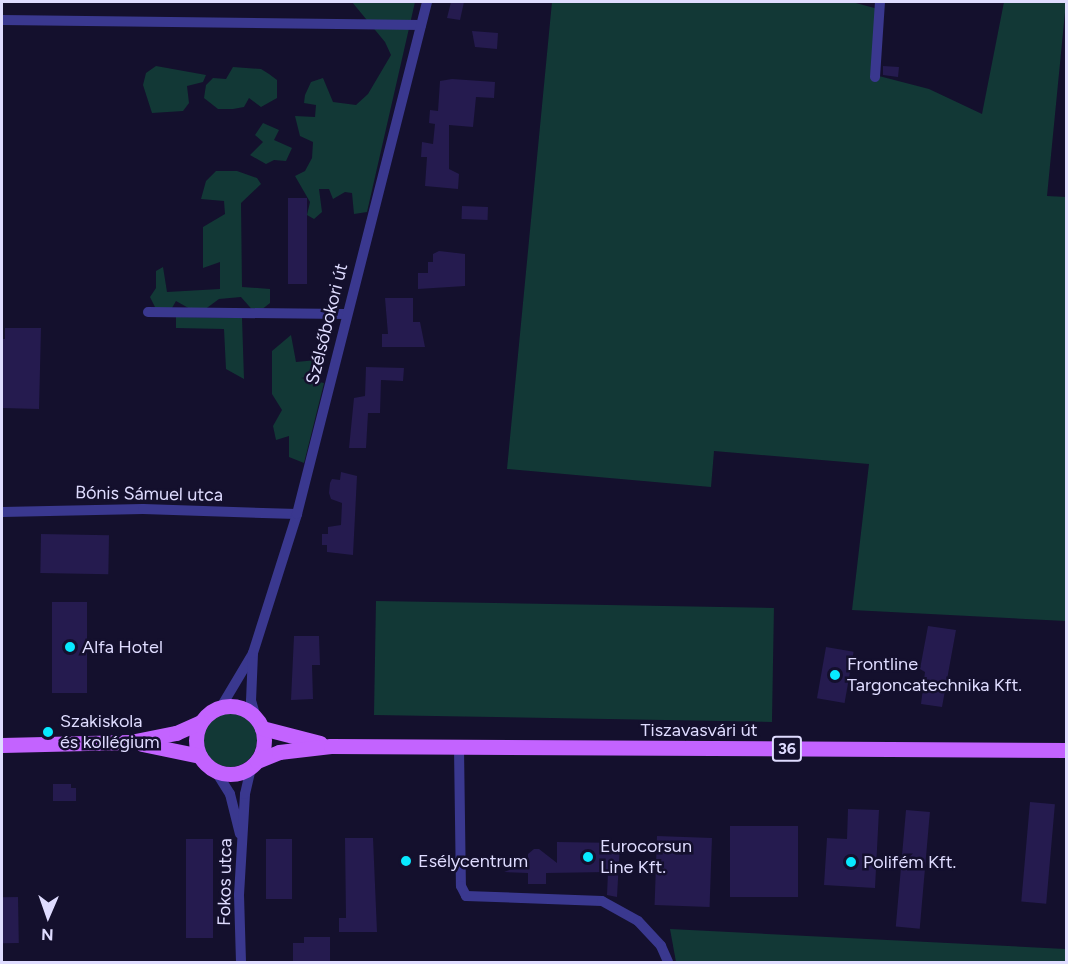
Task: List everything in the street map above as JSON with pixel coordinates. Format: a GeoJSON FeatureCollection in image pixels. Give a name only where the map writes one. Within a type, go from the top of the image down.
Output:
{"type":"FeatureCollection","features":[{"type":"Feature","properties":{"kind":"main road"},"geometry":{"type":"LineString","coordinates":[[2,745],[130,742],[176,733],[201,722],[221,707]]}},
{"type":"Feature","properties":{"kind":"main road","name":"36"},"geometry":{"type":"LineString","coordinates":[[221,707],[244,709],[259,723],[331,746]]}},
{"type":"Feature","properties":{"kind":"main road"},"geometry":{"type":"LineString","coordinates":[[201,722],[196,743],[200,756],[215,770]]}},
{"type":"Feature","properties":{"kind":"main road"},"geometry":{"type":"LineString","coordinates":[[254,764],[264,742],[259,723]]}},
{"type":"Feature","properties":{"kind":"main road"},"geometry":{"type":"LineString","coordinates":[[130,742],[200,756]]}},
{"type":"Feature","properties":{"kind":"main road","name":"36"},"geometry":{"type":"LineString","coordinates":[[215,770],[234,773],[279,752],[331,746]]}},
{"type":"Feature","properties":{"kind":"main road","name":"Tiszavasvári út"},"geometry":{"type":"LineString","coordinates":[[331,746],[1066,750]]}},
{"type":"Feature","properties":{"kind":"street","name":"Szélsőbokori út"},"geometry":{"type":"LineString","coordinates":[[253,653],[297,514],[345,314],[427,2]]}},
{"type":"Feature","properties":{"kind":"street"},"geometry":{"type":"LineString","coordinates":[[875,77],[880,2]]}},
{"type":"Feature","properties":{"kind":"street"},"geometry":{"type":"LineString","coordinates":[[2,20],[421,25]]}},
{"type":"Feature","properties":{"kind":"street"},"geometry":{"type":"LineString","coordinates":[[148,312],[345,314]]}},
{"type":"Feature","properties":{"kind":"street","name":"Bónis Sámuel utca"},"geometry":{"type":"LineString","coordinates":[[2,512],[143,509],[297,514]]}},
{"type":"Feature","properties":{"kind":"street"},"geometry":{"type":"LineString","coordinates":[[221,707],[253,653]]}},
{"type":"Feature","properties":{"kind":"street"},"geometry":{"type":"LineString","coordinates":[[253,653],[251,695],[259,723]]}},
{"type":"Feature","properties":{"kind":"street"},"geometry":{"type":"LineString","coordinates":[[459,748],[461,886],[466,896],[602,901],[638,921],[661,946],[668,963]]}},
{"type":"Feature","properties":{"kind":"street","name":"Fokos utca"},"geometry":{"type":"LineString","coordinates":[[242,963],[242,844],[245,803],[254,764]]}},
{"type":"Feature","properties":{"kind":"street"},"geometry":{"type":"LineString","coordinates":[[215,770],[230,794],[242,844]]}},
{"type":"Feature","properties":{"kind":"green space"},"geometry":{"type":"Polygon","coordinates":[[[352,2],[415,2],[367,212],[354,214],[352,193],[345,192],[333,199],[329,189],[319,189],[322,212],[314,219],[307,215],[310,202],[295,176],[305,171],[312,158],[313,142],[300,136],[295,116],[315,117],[316,105],[304,103],[305,95],[311,82],[323,78],[333,102],[356,105],[368,94],[391,55],[385,42],[352,2]]]}},
{"type":"Feature","properties":{"kind":"green space"},"geometry":{"type":"Polygon","coordinates":[[[552,2],[852,2],[882,10],[875,75],[929,89],[982,114],[1004,2],[1066,2],[1047,196],[1066,197],[1066,621],[852,610],[869,464],[714,451],[711,487],[507,469],[552,2]]]}},
{"type":"Feature","properties":{"kind":"green space"},"geometry":{"type":"Polygon","coordinates":[[[156,66],[206,75],[203,82],[187,86],[189,103],[183,111],[152,113],[143,85],[146,73],[156,66]]]}},
{"type":"Feature","properties":{"kind":"green space"},"geometry":{"type":"Polygon","coordinates":[[[233,67],[261,69],[269,74],[277,80],[277,98],[261,107],[249,98],[244,107],[218,109],[204,98],[206,85],[213,78],[226,79],[233,67]]]}},
{"type":"Feature","properties":{"kind":"green space"},"geometry":{"type":"Polygon","coordinates":[[[263,123],[279,130],[274,140],[292,148],[286,161],[274,160],[266,164],[250,155],[263,142],[255,135],[263,123]]]}},
{"type":"Feature","properties":{"kind":"green space"},"geometry":{"type":"Polygon","coordinates":[[[216,171],[237,171],[257,178],[261,184],[241,203],[242,287],[270,289],[270,303],[256,314],[241,297],[219,299],[204,310],[192,310],[176,301],[169,313],[158,313],[150,297],[156,288],[156,271],[163,267],[167,292],[220,289],[220,262],[203,268],[203,227],[225,214],[224,201],[201,199],[206,181],[216,171]]]}},
{"type":"Feature","properties":{"kind":"green space"},"geometry":{"type":"Polygon","coordinates":[[[176,317],[242,318],[244,379],[226,369],[224,329],[176,328],[176,317]]]}},
{"type":"Feature","properties":{"kind":"green space"},"geometry":{"type":"Polygon","coordinates":[[[291,335],[296,362],[317,360],[321,374],[301,378],[324,383],[304,463],[289,457],[289,436],[276,440],[273,426],[282,410],[272,394],[272,351],[291,335]]]}},
{"type":"Feature","properties":{"kind":"green space"},"geometry":{"type":"Polygon","coordinates":[[[376,601],[774,608],[772,722],[374,715],[376,601]]]}},
{"type":"Feature","properties":{"kind":"green space"},"geometry":{"type":"Polygon","coordinates":[[[225,713],[235,713],[245,717],[253,725],[257,740],[253,755],[245,763],[235,767],[225,767],[215,763],[207,755],[203,745],[203,735],[207,725],[215,717],[225,713]]]}},
{"type":"Feature","properties":{"kind":"green space"},"geometry":{"type":"Polygon","coordinates":[[[670,929],[1065,949],[1066,962],[676,962],[670,929]]]}},
{"type":"Feature","properties":{"kind":"building"},"geometry":{"type":"Polygon","coordinates":[[[451,2],[464,2],[460,20],[447,18],[451,2]]]}},
{"type":"Feature","properties":{"kind":"building"},"geometry":{"type":"Polygon","coordinates":[[[472,31],[498,33],[497,49],[475,47],[472,31]]]}},
{"type":"Feature","properties":{"kind":"building"},"geometry":{"type":"Polygon","coordinates":[[[883,66],[899,67],[898,77],[883,75],[883,66]]]}},
{"type":"Feature","properties":{"kind":"building"},"geometry":{"type":"Polygon","coordinates":[[[452,79],[495,82],[494,98],[476,97],[473,127],[449,125],[449,169],[459,174],[458,189],[425,186],[427,157],[421,157],[422,142],[433,144],[435,124],[429,123],[430,110],[438,111],[440,81],[452,79]]]}},
{"type":"Feature","properties":{"kind":"building"},"geometry":{"type":"Polygon","coordinates":[[[288,198],[307,198],[307,284],[288,284],[288,198]]]}},
{"type":"Feature","properties":{"kind":"building"},"geometry":{"type":"Polygon","coordinates":[[[462,206],[488,207],[488,220],[462,219],[462,206]]]}},
{"type":"Feature","properties":{"kind":"building"},"geometry":{"type":"Polygon","coordinates":[[[439,251],[465,254],[465,286],[418,289],[418,273],[428,273],[428,262],[433,262],[433,254],[439,251]]]}},
{"type":"Feature","properties":{"kind":"building"},"geometry":{"type":"Polygon","coordinates":[[[385,298],[413,298],[413,322],[420,322],[425,347],[382,347],[382,334],[388,334],[385,298]]]}},
{"type":"Feature","properties":{"kind":"building"},"geometry":{"type":"Polygon","coordinates":[[[5,328],[41,328],[39,409],[3,408],[2,339],[5,339],[5,328]]]}},
{"type":"Feature","properties":{"kind":"building"},"geometry":{"type":"Polygon","coordinates":[[[366,367],[404,368],[403,381],[381,380],[380,413],[368,413],[366,448],[349,448],[354,398],[365,396],[366,367]]]}},
{"type":"Feature","properties":{"kind":"building"},"geometry":{"type":"Polygon","coordinates":[[[341,472],[357,476],[353,555],[327,552],[327,545],[322,545],[322,534],[328,534],[328,527],[341,525],[342,503],[331,499],[329,493],[332,479],[340,480],[341,472]]]}},
{"type":"Feature","properties":{"kind":"building"},"geometry":{"type":"Polygon","coordinates":[[[41,534],[109,535],[108,574],[40,573],[41,534]]]}},
{"type":"Feature","properties":{"kind":"building","name":"Alfa Hotel"},"geometry":{"type":"Polygon","coordinates":[[[52,602],[87,602],[87,693],[52,693],[52,602]]]}},
{"type":"Feature","properties":{"kind":"building"},"geometry":{"type":"Polygon","coordinates":[[[928,626],[956,630],[942,707],[921,704],[925,672],[920,669],[928,626]]]}},
{"type":"Feature","properties":{"kind":"building"},"geometry":{"type":"Polygon","coordinates":[[[294,636],[319,636],[320,665],[312,665],[313,699],[291,700],[294,636]]]}},
{"type":"Feature","properties":{"kind":"building","name":"Frontline Targoncatechnika Kft."},"geometry":{"type":"Polygon","coordinates":[[[826,647],[854,652],[845,703],[817,698],[826,647]]]}},
{"type":"Feature","properties":{"kind":"building"},"geometry":{"type":"Polygon","coordinates":[[[53,784],[71,784],[71,788],[76,788],[76,801],[53,801],[53,784]]]}},
{"type":"Feature","properties":{"kind":"building"},"geometry":{"type":"Polygon","coordinates":[[[1030,802],[1055,804],[1046,904],[1021,902],[1030,802]]]}},
{"type":"Feature","properties":{"kind":"building","name":"Polifém Kft."},"geometry":{"type":"Polygon","coordinates":[[[848,809],[879,810],[875,888],[824,885],[827,838],[847,839],[848,809]]]}},
{"type":"Feature","properties":{"kind":"building"},"geometry":{"type":"Polygon","coordinates":[[[906,810],[930,812],[920,929],[896,927],[906,810]]]}},
{"type":"Feature","properties":{"kind":"building"},"geometry":{"type":"Polygon","coordinates":[[[730,826],[798,826],[798,897],[730,897],[730,826]]]}},
{"type":"Feature","properties":{"kind":"building"},"geometry":{"type":"Polygon","coordinates":[[[657,836],[712,838],[710,907],[655,905],[657,836]]]}},
{"type":"Feature","properties":{"kind":"building"},"geometry":{"type":"Polygon","coordinates":[[[345,838],[373,838],[377,932],[339,932],[339,918],[346,918],[345,838]]]}},
{"type":"Feature","properties":{"kind":"building"},"geometry":{"type":"Polygon","coordinates":[[[186,839],[213,839],[213,938],[186,938],[186,839]]]}},
{"type":"Feature","properties":{"kind":"building"},"geometry":{"type":"Polygon","coordinates":[[[266,839],[292,839],[292,899],[266,899],[266,839]]]}},
{"type":"Feature","properties":{"kind":"building","name":"Eurocorsun Line Kft."},"geometry":{"type":"Polygon","coordinates":[[[557,842],[620,843],[617,897],[607,895],[608,872],[546,873],[546,884],[528,884],[528,873],[504,872],[528,863],[528,854],[534,849],[539,849],[557,863],[557,842]]]}},
{"type":"Feature","properties":{"kind":"building"},"geometry":{"type":"Polygon","coordinates":[[[2,897],[18,897],[19,943],[3,943],[2,897]]]}},
{"type":"Feature","properties":{"kind":"building"},"geometry":{"type":"Polygon","coordinates":[[[304,937],[330,937],[330,963],[293,963],[293,943],[304,943],[304,937]]]}},
{"type":"Feature","properties":{"kind":"place","name":"Alfa Hotel"},"geometry":{"type":"Point","coordinates":[70,647]}},
{"type":"Feature","properties":{"kind":"place","name":"Frontline Targoncatechnika Kft."},"geometry":{"type":"Point","coordinates":[835,675]}},
{"type":"Feature","properties":{"kind":"place","name":"Szakiskola és kollégium"},"geometry":{"type":"Point","coordinates":[48,732]}},
{"type":"Feature","properties":{"kind":"place","name":"Eurocorsun Line Kft."},"geometry":{"type":"Point","coordinates":[588,857]}},
{"type":"Feature","properties":{"kind":"place","name":"Esélycentrum"},"geometry":{"type":"Point","coordinates":[406,861]}},
{"type":"Feature","properties":{"kind":"place","name":"Polifém Kft."},"geometry":{"type":"Point","coordinates":[851,862]}}]}
